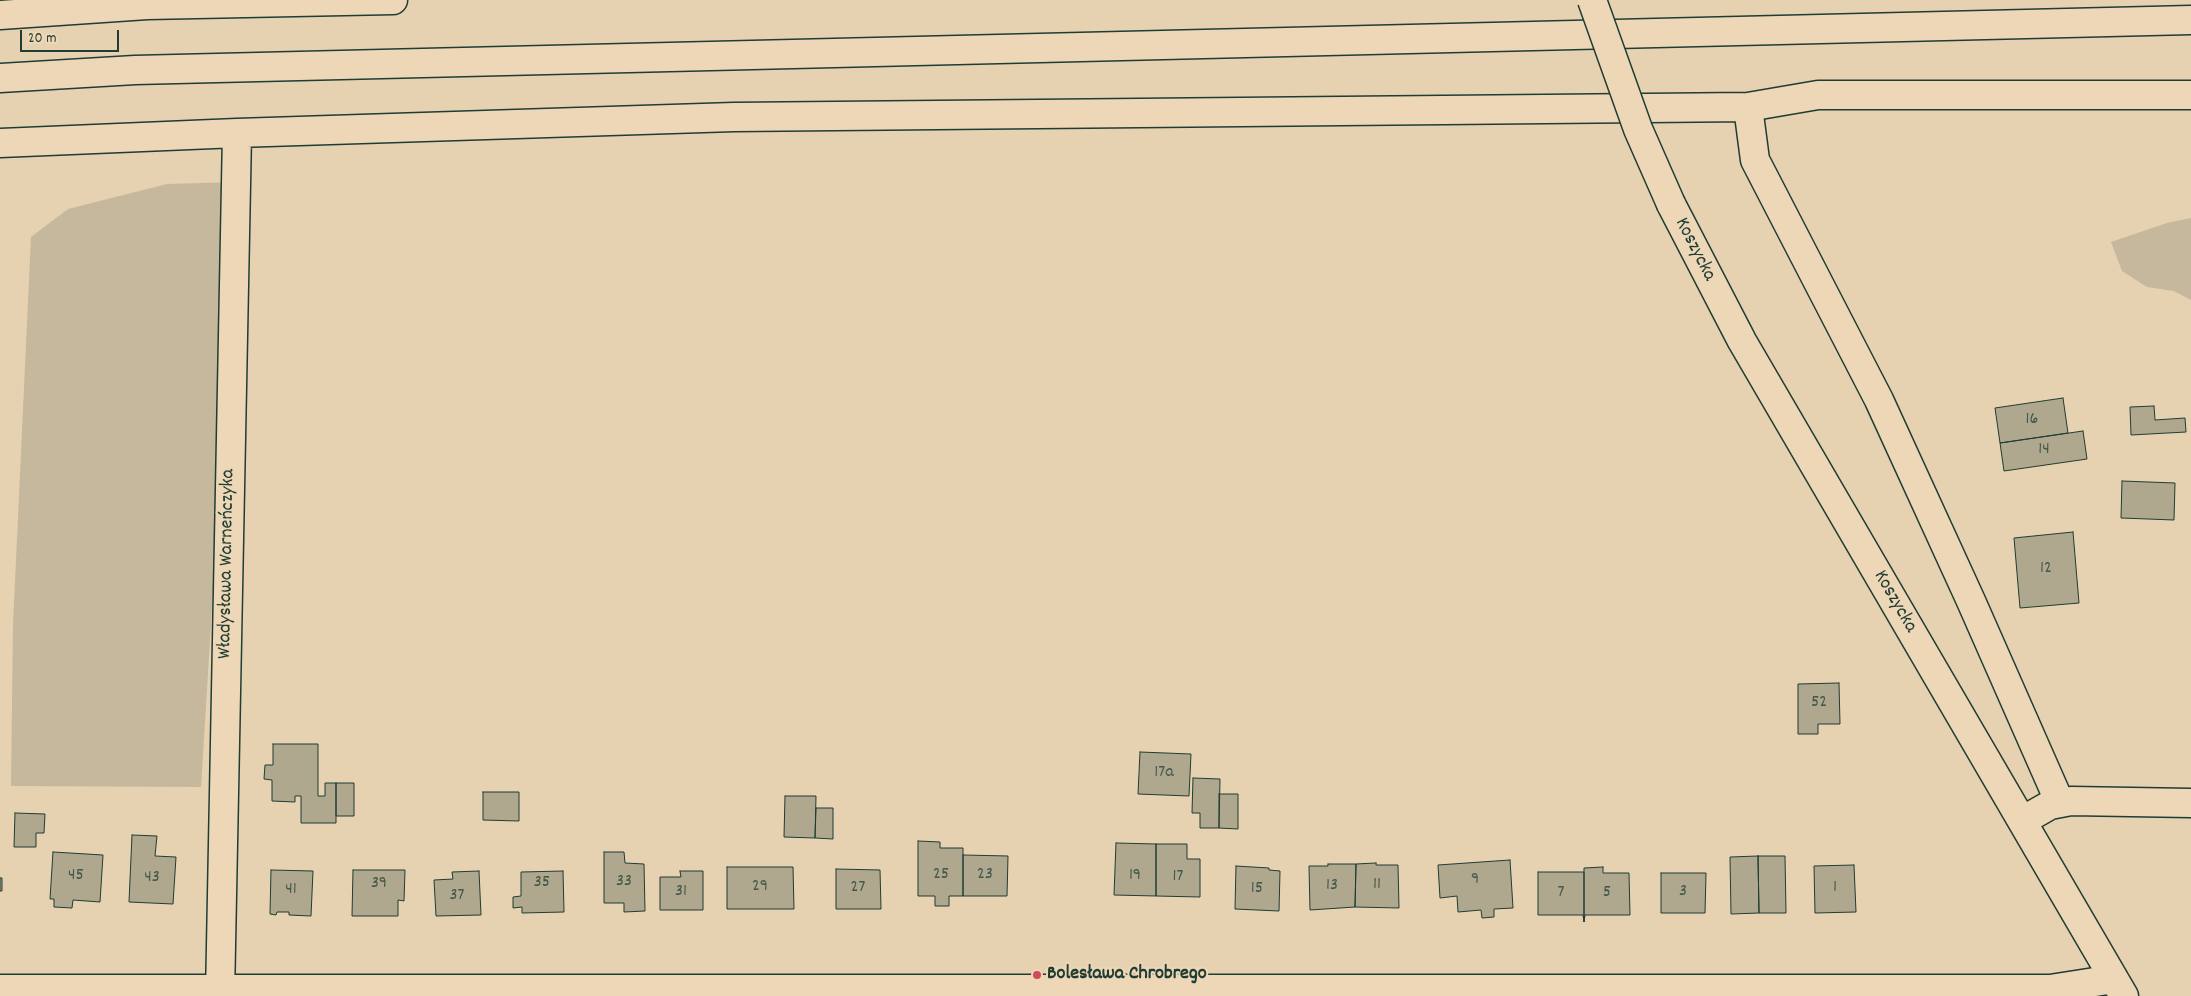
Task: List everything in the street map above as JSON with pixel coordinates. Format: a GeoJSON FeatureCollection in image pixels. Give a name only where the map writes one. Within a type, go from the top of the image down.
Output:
{"type":"FeatureCollection","features":[{"type":"Feature","properties":{"kind":"street"},"geometry":{"type":"LineString","coordinates":[[0,15],[147,5],[393,0]]}},
{"type":"Feature","properties":{"kind":"street","name":"Koszycka"},"geometry":{"type":"LineString","coordinates":[[1592,0],[1638,128],[1671,204],[1742,341],[2119,987]]}},
{"type":"Feature","properties":{"kind":"street"},"geometry":{"type":"LineString","coordinates":[[0,78],[135,70],[2191,20]]}},
{"type":"Feature","properties":{"kind":"street"},"geometry":{"type":"LineString","coordinates":[[0,143],[237,132],[734,117],[1748,108],[1818,95],[2191,95]]}},
{"type":"Feature","properties":{"kind":"street"},"geometry":{"type":"LineString","coordinates":[[1748,108],[1755,160],[1879,400],[2060,803]]}},
{"type":"Feature","properties":{"kind":"street","name":"Władysława Warneńczyka"},"geometry":{"type":"LineString","coordinates":[[220,992],[237,132]]}},
{"type":"Feature","properties":{"kind":"street"},"geometry":{"type":"LineString","coordinates":[[2022,821],[2050,805],[2071,800],[2191,803]]}},
{"type":"Feature","properties":{"kind":"street"},"geometry":{"type":"LineString","coordinates":[[0,989],[220,992],[1197,993],[2050,989],[2119,987]]}},
{"type":"Feature","properties":{"kind":"shaded area"},"geometry":{"type":"Polygon","coordinates":[[[238,182],[201,787],[11,786],[13,625],[31,237],[68,209],[167,184],[238,182]]]}},
{"type":"Feature","properties":{"kind":"shaded area"},"geometry":{"type":"Polygon","coordinates":[[[2191,218],[2191,300],[2174,291],[2147,287],[2122,271],[2111,242],[2167,223],[2191,218]]]}},
{"type":"Feature","properties":{"kind":"building"},"geometry":{"type":"Polygon","coordinates":[[[2063,398],[2068,433],[2000,443],[1995,408],[2063,398]]]}},
{"type":"Feature","properties":{"kind":"building"},"geometry":{"type":"Polygon","coordinates":[[[2154,406],[2155,420],[2185,418],[2186,432],[2131,435],[2130,407],[2154,406]]]}},
{"type":"Feature","properties":{"kind":"building"},"geometry":{"type":"Polygon","coordinates":[[[2083,431],[2087,459],[2004,471],[2000,443],[2083,431]]]}},
{"type":"Feature","properties":{"kind":"building"},"geometry":{"type":"Polygon","coordinates":[[[2122,481],[2175,483],[2174,520],[2121,518],[2122,481]]]}},
{"type":"Feature","properties":{"kind":"building"},"geometry":{"type":"Polygon","coordinates":[[[2073,532],[2079,603],[2020,608],[2014,538],[2073,532]]]}},
{"type":"Feature","properties":{"kind":"building"},"geometry":{"type":"Polygon","coordinates":[[[1839,683],[1840,724],[1818,724],[1818,734],[1798,734],[1798,684],[1839,683]]]}},
{"type":"Feature","properties":{"kind":"building"},"geometry":{"type":"Polygon","coordinates":[[[273,744],[318,744],[318,796],[325,796],[325,783],[336,783],[336,823],[301,823],[301,796],[295,796],[295,802],[272,801],[272,780],[264,779],[265,765],[273,765],[273,744]]]}},
{"type":"Feature","properties":{"kind":"building"},"geometry":{"type":"Polygon","coordinates":[[[1140,752],[1191,754],[1189,796],[1138,794],[1140,752]]]}},
{"type":"Feature","properties":{"kind":"building"},"geometry":{"type":"Polygon","coordinates":[[[1193,778],[1220,779],[1219,828],[1200,828],[1200,813],[1192,813],[1193,778]]]}},
{"type":"Feature","properties":{"kind":"building"},"geometry":{"type":"Polygon","coordinates":[[[336,783],[354,783],[354,816],[336,816],[336,783]]]}},
{"type":"Feature","properties":{"kind":"building"},"geometry":{"type":"Polygon","coordinates":[[[483,792],[519,792],[519,821],[483,820],[483,792]]]}},
{"type":"Feature","properties":{"kind":"building"},"geometry":{"type":"Polygon","coordinates":[[[1219,794],[1238,794],[1238,829],[1219,828],[1219,794]]]}},
{"type":"Feature","properties":{"kind":"building"},"geometry":{"type":"Polygon","coordinates":[[[785,796],[816,796],[815,838],[784,837],[785,796]]]}},
{"type":"Feature","properties":{"kind":"building"},"geometry":{"type":"Polygon","coordinates":[[[816,808],[833,808],[833,839],[815,838],[816,808]]]}},
{"type":"Feature","properties":{"kind":"building"},"geometry":{"type":"Polygon","coordinates":[[[15,813],[45,814],[44,833],[36,833],[36,847],[14,847],[15,813]]]}},
{"type":"Feature","properties":{"kind":"building"},"geometry":{"type":"Polygon","coordinates":[[[132,835],[157,836],[155,856],[176,857],[173,904],[129,902],[132,835]]]}},
{"type":"Feature","properties":{"kind":"building"},"geometry":{"type":"Polygon","coordinates":[[[918,841],[940,842],[940,848],[963,848],[963,896],[949,896],[949,906],[935,906],[935,896],[918,896],[918,841]]]}},
{"type":"Feature","properties":{"kind":"building"},"geometry":{"type":"Polygon","coordinates":[[[1116,843],[1156,844],[1156,896],[1114,895],[1116,843]]]}},
{"type":"Feature","properties":{"kind":"building"},"geometry":{"type":"Polygon","coordinates":[[[1156,844],[1187,844],[1187,859],[1200,859],[1200,897],[1156,896],[1156,844]]]}},
{"type":"Feature","properties":{"kind":"building"},"geometry":{"type":"Polygon","coordinates":[[[53,852],[103,855],[100,902],[73,900],[72,908],[54,907],[54,899],[50,899],[53,852]]]}},
{"type":"Feature","properties":{"kind":"building"},"geometry":{"type":"Polygon","coordinates":[[[604,852],[624,852],[625,863],[644,864],[645,911],[624,912],[624,903],[604,903],[604,852]]]}},
{"type":"Feature","properties":{"kind":"building"},"geometry":{"type":"Polygon","coordinates":[[[963,855],[1008,856],[1007,896],[963,896],[963,855]]]}},
{"type":"Feature","properties":{"kind":"building"},"geometry":{"type":"Polygon","coordinates":[[[1758,856],[1785,856],[1786,913],[1759,913],[1758,856]]]}},
{"type":"Feature","properties":{"kind":"building"},"geometry":{"type":"Polygon","coordinates":[[[1758,856],[1759,913],[1731,914],[1730,857],[1758,856]]]}},
{"type":"Feature","properties":{"kind":"building"},"geometry":{"type":"Polygon","coordinates":[[[1510,860],[1513,908],[1494,909],[1494,917],[1482,918],[1481,910],[1458,912],[1457,896],[1440,898],[1438,865],[1510,860]]]}},
{"type":"Feature","properties":{"kind":"building"},"geometry":{"type":"Polygon","coordinates":[[[1376,863],[1376,865],[1398,865],[1399,908],[1355,907],[1356,864],[1376,863]]]}},
{"type":"Feature","properties":{"kind":"building"},"geometry":{"type":"Polygon","coordinates":[[[1328,864],[1356,864],[1355,907],[1310,910],[1309,866],[1328,866],[1328,864]]]}},
{"type":"Feature","properties":{"kind":"building"},"geometry":{"type":"Polygon","coordinates":[[[1854,865],[1856,912],[1815,913],[1814,866],[1854,865]]]}},
{"type":"Feature","properties":{"kind":"building"},"geometry":{"type":"Polygon","coordinates":[[[1236,866],[1269,868],[1269,870],[1280,871],[1279,911],[1235,909],[1236,866]]]}},
{"type":"Feature","properties":{"kind":"building"},"geometry":{"type":"Polygon","coordinates":[[[727,867],[793,867],[794,909],[727,909],[727,867]]]}},
{"type":"Feature","properties":{"kind":"building"},"geometry":{"type":"Polygon","coordinates":[[[1603,867],[1603,873],[1629,873],[1630,915],[1585,915],[1584,922],[1584,868],[1603,867]]]}},
{"type":"Feature","properties":{"kind":"building"},"geometry":{"type":"Polygon","coordinates":[[[836,869],[880,870],[881,909],[836,909],[836,869]]]}},
{"type":"Feature","properties":{"kind":"building"},"geometry":{"type":"Polygon","coordinates":[[[271,870],[313,871],[311,916],[289,915],[289,912],[277,912],[276,915],[270,914],[271,870]]]}},
{"type":"Feature","properties":{"kind":"building"},"geometry":{"type":"Polygon","coordinates":[[[353,870],[405,870],[404,901],[398,900],[398,916],[352,916],[353,870]]]}},
{"type":"Feature","properties":{"kind":"building"},"geometry":{"type":"Polygon","coordinates":[[[479,871],[481,915],[436,916],[434,880],[453,879],[452,872],[479,871]]]}},
{"type":"Feature","properties":{"kind":"building"},"geometry":{"type":"Polygon","coordinates":[[[563,871],[564,912],[522,913],[522,907],[513,908],[513,897],[521,896],[521,872],[563,871]]]}},
{"type":"Feature","properties":{"kind":"building"},"geometry":{"type":"Polygon","coordinates":[[[680,871],[703,871],[703,910],[660,910],[660,877],[681,877],[680,871]]]}},
{"type":"Feature","properties":{"kind":"building"},"geometry":{"type":"Polygon","coordinates":[[[1538,872],[1584,872],[1584,922],[1583,915],[1538,915],[1538,872]]]}},
{"type":"Feature","properties":{"kind":"building"},"geometry":{"type":"Polygon","coordinates":[[[1661,873],[1706,873],[1705,913],[1661,913],[1661,873]]]}},
{"type":"Feature","properties":{"kind":"building"},"geometry":{"type":"Polygon","coordinates":[[[0,878],[2,878],[2,891],[0,891],[0,878]]]}},
{"type":"Feature","properties":{"kind":"place","name":"Bolesława Chrobrego"},"geometry":{"type":"Point","coordinates":[1037,975]}}]}
